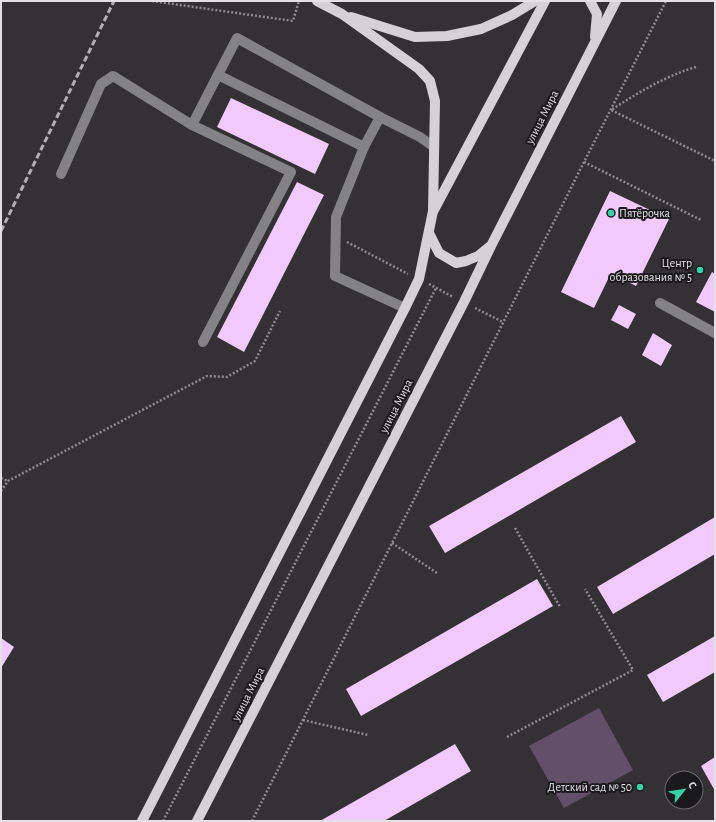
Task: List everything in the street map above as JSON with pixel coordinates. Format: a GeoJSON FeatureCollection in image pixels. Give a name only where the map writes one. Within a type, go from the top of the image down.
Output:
{"type":"FeatureCollection","features":[{"type":"Feature","properties":{"kind":"main road"},"geometry":{"type":"LineString","coordinates":[[142,821],[419,279],[434,211],[435,102],[430,81],[420,69],[342,14],[317,1]]}},
{"type":"Feature","properties":{"kind":"main road"},"geometry":{"type":"LineString","coordinates":[[342,14],[415,36],[447,36],[481,29],[512,15],[535,1]]}},
{"type":"Feature","properties":{"kind":"main road"},"geometry":{"type":"LineString","coordinates":[[434,211],[545,1]]}},
{"type":"Feature","properties":{"kind":"main road"},"geometry":{"type":"LineString","coordinates":[[590,1],[597,14],[595,43]]}},
{"type":"Feature","properties":{"kind":"main road","name":"улица Мира"},"geometry":{"type":"LineString","coordinates":[[197,821],[464,302],[616,1]]}},
{"type":"Feature","properties":{"kind":"main road"},"geometry":{"type":"LineString","coordinates":[[429,233],[439,253],[456,263],[478,256],[491,246]]}},
{"type":"Feature","properties":{"kind":"lane"},"geometry":{"type":"LineString","coordinates":[[192,125],[237,38],[380,117],[420,137],[434,147]]}},
{"type":"Feature","properties":{"kind":"lane"},"geometry":{"type":"LineString","coordinates":[[218,75],[364,147]]}},
{"type":"Feature","properties":{"kind":"lane"},"geometry":{"type":"LineString","coordinates":[[61,174],[101,84],[113,76],[192,125],[291,172],[203,342]]}},
{"type":"Feature","properties":{"kind":"lane"},"geometry":{"type":"LineString","coordinates":[[380,117],[364,147],[336,217],[335,276],[405,308]]}},
{"type":"Feature","properties":{"kind":"lane"},"geometry":{"type":"LineString","coordinates":[[660,304],[715,333]]}},
{"type":"Feature","properties":{"kind":"path"},"geometry":{"type":"LineString","coordinates":[[152,1],[293,21],[299,1]]}},
{"type":"Feature","properties":{"kind":"path"},"geometry":{"type":"LineString","coordinates":[[252,821],[666,1]]}},
{"type":"Feature","properties":{"kind":"path"},"geometry":{"type":"LineString","coordinates":[[611,110],[656,83],[682,71],[696,67]]}},
{"type":"Feature","properties":{"kind":"path"},"geometry":{"type":"LineString","coordinates":[[611,110],[715,161]]}},
{"type":"Feature","properties":{"kind":"path"},"geometry":{"type":"LineString","coordinates":[[584,162],[701,220]]}},
{"type":"Feature","properties":{"kind":"path"},"geometry":{"type":"LineString","coordinates":[[163,821],[436,288]]}},
{"type":"Feature","properties":{"kind":"path"},"geometry":{"type":"LineString","coordinates":[[1,492],[8,481],[207,376],[227,377],[255,361],[280,311]]}},
{"type":"Feature","properties":{"kind":"path"},"geometry":{"type":"LineString","coordinates":[[1,478],[8,481]]}},
{"type":"Feature","properties":{"kind":"path"},"geometry":{"type":"LineString","coordinates":[[515,528],[560,607]]}},
{"type":"Feature","properties":{"kind":"path"},"geometry":{"type":"LineString","coordinates":[[392,543],[437,573]]}},
{"type":"Feature","properties":{"kind":"path"},"geometry":{"type":"LineString","coordinates":[[507,736],[633,670],[585,589]]}},
{"type":"Feature","properties":{"kind":"path"},"geometry":{"type":"LineString","coordinates":[[303,720],[368,734]]}},
{"type":"Feature","properties":{"kind":"shaded area"},"geometry":{"type":"Polygon","coordinates":[[[599,708],[633,770],[564,808],[529,746],[599,708]]]}},
{"type":"Feature","properties":{"kind":"building"},"geometry":{"type":"Polygon","coordinates":[[[231,98],[329,144],[315,174],[217,127],[231,98]]]}},
{"type":"Feature","properties":{"kind":"building"},"geometry":{"type":"Polygon","coordinates":[[[297,182],[324,195],[244,352],[217,337],[297,182]]]}},
{"type":"Feature","properties":{"kind":"building"},"geometry":{"type":"Polygon","coordinates":[[[610,191],[669,219],[636,286],[611,273],[594,308],[561,292],[610,191]]]}},
{"type":"Feature","properties":{"kind":"building"},"geometry":{"type":"Polygon","coordinates":[[[712,272],[715,274],[715,312],[696,302],[712,272]]]}},
{"type":"Feature","properties":{"kind":"building"},"geometry":{"type":"Polygon","coordinates":[[[619,305],[636,314],[628,329],[611,320],[619,305]]]}},
{"type":"Feature","properties":{"kind":"building"},"geometry":{"type":"Polygon","coordinates":[[[653,333],[672,345],[661,366],[642,355],[653,333]]]}},
{"type":"Feature","properties":{"kind":"building"},"geometry":{"type":"Polygon","coordinates":[[[621,416],[636,442],[445,553],[429,526],[621,416]]]}},
{"type":"Feature","properties":{"kind":"building"},"geometry":{"type":"Polygon","coordinates":[[[715,517],[715,554],[613,614],[597,587],[715,517]]]}},
{"type":"Feature","properties":{"kind":"building"},"geometry":{"type":"Polygon","coordinates":[[[537,579],[553,606],[361,716],[346,689],[537,579]]]}},
{"type":"Feature","properties":{"kind":"building"},"geometry":{"type":"Polygon","coordinates":[[[715,636],[715,672],[663,702],[647,675],[715,636]]]}},
{"type":"Feature","properties":{"kind":"building"},"geometry":{"type":"Polygon","coordinates":[[[1,638],[14,647],[1,668],[1,638]]]}},
{"type":"Feature","properties":{"kind":"building"},"geometry":{"type":"Polygon","coordinates":[[[455,744],[471,771],[384,821],[320,821],[455,744]]]}},
{"type":"Feature","properties":{"kind":"building"},"geometry":{"type":"Polygon","coordinates":[[[715,757],[715,791],[704,770],[701,766],[715,757]]]}},
{"type":"Feature","properties":{"kind":"railway"},"geometry":{"type":"LineString","coordinates":[[1,231],[114,1]]}},
{"type":"Feature","properties":{"kind":"place","name":"Пятёрочка"},"geometry":{"type":"Point","coordinates":[611,213]}},
{"type":"Feature","properties":{"kind":"place","name":"Центр образования № 5"},"geometry":{"type":"Point","coordinates":[700,270]}},
{"type":"Feature","properties":{"kind":"place","name":"Детский сад № 50"},"geometry":{"type":"Point","coordinates":[640,787]}}]}
